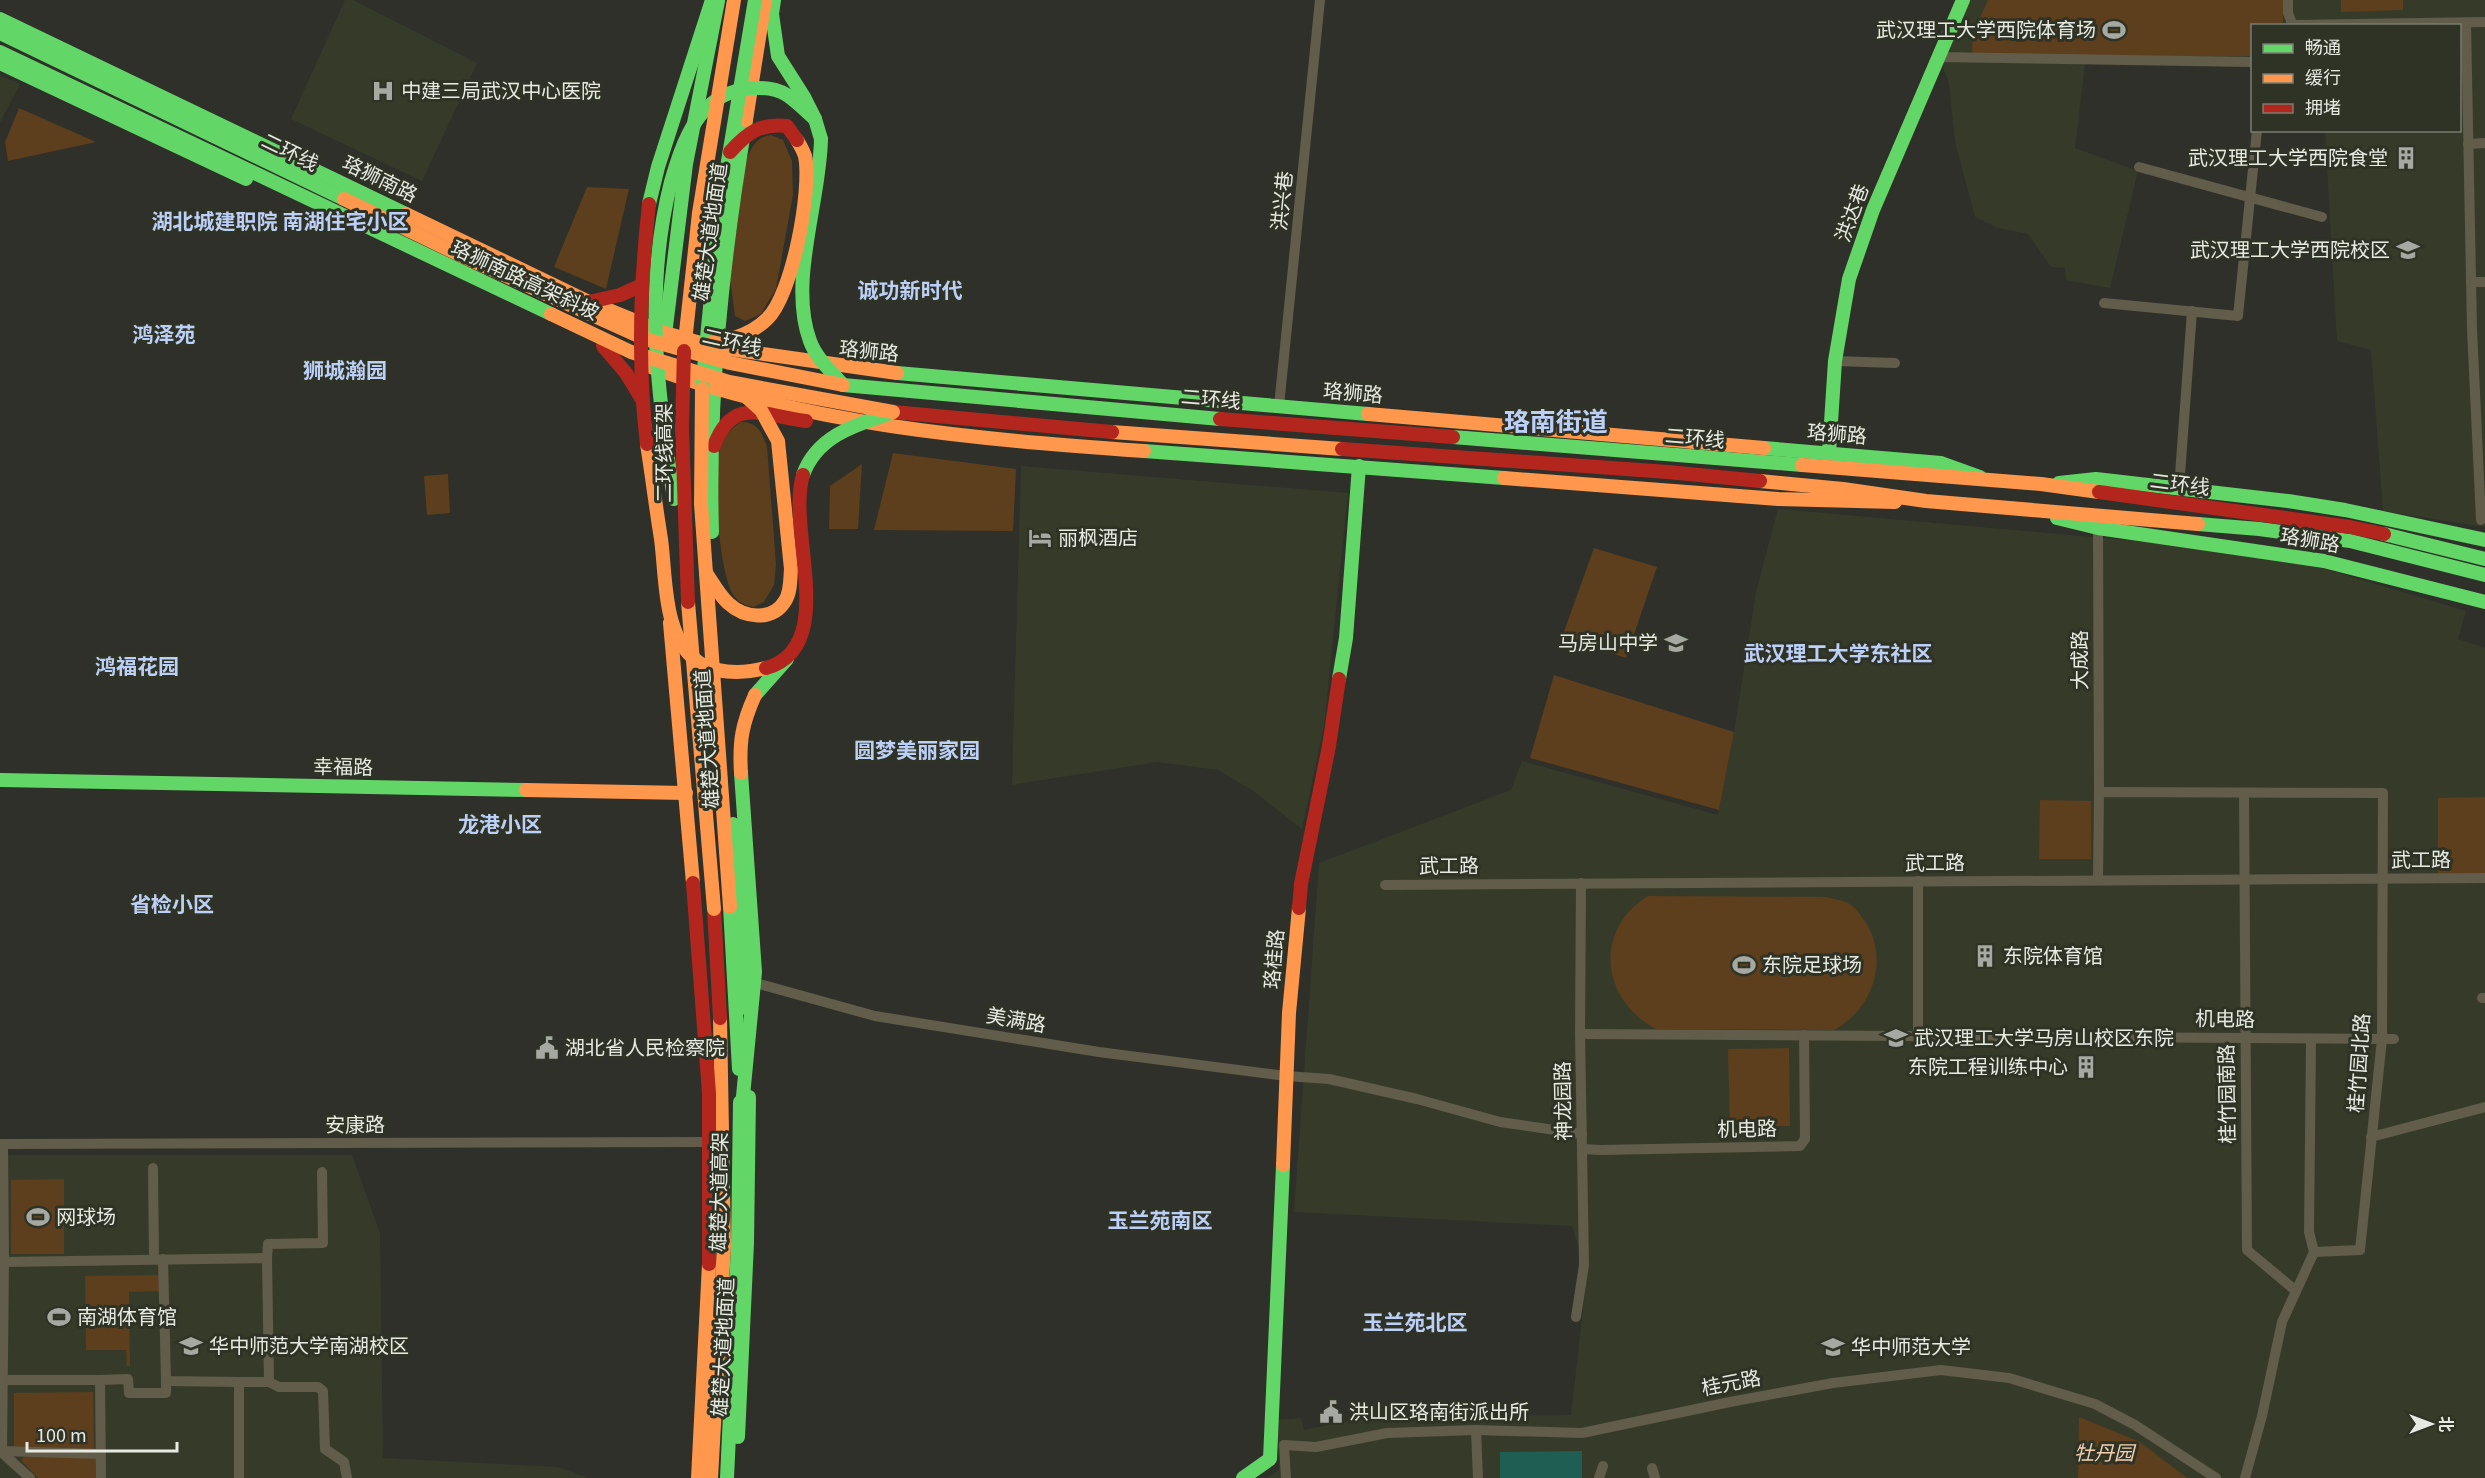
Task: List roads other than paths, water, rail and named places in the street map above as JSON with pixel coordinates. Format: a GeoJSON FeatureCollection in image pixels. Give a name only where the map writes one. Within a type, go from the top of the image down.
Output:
{"type":"FeatureCollection","features":[{"type":"Feature","properties":{"kind":"main road"},"geometry":{"type":"LineString","coordinates":[[712,0],[658,167],[649,204],[641,270],[639,336],[644,412],[670,607],[681,643],[695,660],[716,669],[733,672],[755,671],[787,659]]}},
{"type":"Feature","properties":{"kind":"main road","name":"雄楚大道地面道"},"geometry":{"type":"LineString","coordinates":[[698,1478],[710,1246],[709,1094],[686,793],[672,651],[658,438],[662,371],[675,245],[687,164],[719,0]]}},
{"type":"Feature","properties":{"kind":"main road","name":"二环线高架"},"geometry":{"type":"LineString","coordinates":[[714,909],[686,575],[682,428],[683,360],[699,213],[734,0]]}},
{"type":"Feature","properties":{"kind":"main road"},"geometry":{"type":"LineString","coordinates":[[731,146],[755,0]]}},
{"type":"Feature","properties":{"kind":"main road","name":"雄楚大道地面道"},"geometry":{"type":"LineString","coordinates":[[736,1478],[749,1180],[749,1109],[744,979],[724,719],[710,481],[711,389],[721,283],[765,0]]}},
{"type":"Feature","properties":{"kind":"main road"},"geometry":{"type":"LineString","coordinates":[[774,0],[772,14],[778,56],[804,97],[815,119],[821,139],[822,158],[801,302],[802,316],[810,342],[818,356],[843,385]]}},
{"type":"Feature","properties":{"kind":"main road","name":"洪达巷"},"geometry":{"type":"LineString","coordinates":[[1829,453],[1835,361],[1849,279],[1873,210],[1963,0]]}},
{"type":"Feature","properties":{"kind":"main road","name":"珞狮南路"},"geometry":{"type":"LineString","coordinates":[[0,19],[667,340],[715,346]]}},
{"type":"Feature","properties":{"kind":"main road","name":"二环线"},"geometry":{"type":"LineString","coordinates":[[0,33],[462,256],[645,339],[667,340],[730,363],[843,385],[1070,407],[2041,484],[2350,527],[2409,539],[2485,559]]}},
{"type":"Feature","properties":{"kind":"main road","name":"珞狮南路高架斜坡"},"geometry":{"type":"LineString","coordinates":[[0,52],[631,352],[729,382],[893,412],[1068,429]]}},
{"type":"Feature","properties":{"kind":"main road"},"geometry":{"type":"LineString","coordinates":[[0,63],[603,346],[711,389],[834,417],[940,433],[1070,446],[1359,466],[1816,503],[1926,501]]}},
{"type":"Feature","properties":{"kind":"main road"},"geometry":{"type":"LineString","coordinates":[[686,575],[658,391],[652,324],[657,251],[669,188],[689,132],[700,115],[712,103],[728,94],[747,89],[763,89],[785,94],[815,119]]}},
{"type":"Feature","properties":{"kind":"main road"},"geometry":{"type":"LineString","coordinates":[[667,340],[718,342],[749,333],[772,316],[789,280],[806,186],[805,158],[799,140],[786,126],[763,125],[750,131],[731,146]]}},
{"type":"Feature","properties":{"kind":"main road","name":"雄楚大道高架"},"geometry":{"type":"LineString","coordinates":[[727,1478],[738,1245],[741,1117],[730,907],[701,504],[700,431],[703,363],[719,216],[731,146]]}},
{"type":"Feature","properties":{"kind":"main road"},"geometry":{"type":"LineString","coordinates":[[589,302],[614,299],[633,293],[652,281],[665,264],[675,245]]}},
{"type":"Feature","properties":{"kind":"main road"},"geometry":{"type":"LineString","coordinates":[[721,283],[725,314],[731,333],[740,344],[755,355]]}},
{"type":"Feature","properties":{"kind":"main road"},"geometry":{"type":"LineString","coordinates":[[603,346],[636,387],[658,438]]}},
{"type":"Feature","properties":{"kind":"main road","name":"珞狮路"},"geometry":{"type":"LineString","coordinates":[[715,346],[755,355],[868,371],[1941,463],[1986,479]]}},
{"type":"Feature","properties":{"kind":"main road"},"geometry":{"type":"LineString","coordinates":[[706,573],[730,606],[746,616],[762,616],[773,612],[784,602],[790,587],[791,569],[778,441],[761,410],[729,382]]}},
{"type":"Feature","properties":{"kind":"main road"},"geometry":{"type":"LineString","coordinates":[[741,1117],[755,972],[740,747],[743,722],[755,695],[793,652],[805,627],[807,598],[798,502],[802,476],[809,460],[818,447],[831,438],[851,427],[893,412]]}},
{"type":"Feature","properties":{"kind":"main road"},"geometry":{"type":"LineString","coordinates":[[710,481],[718,428],[727,418],[740,413],[802,421],[834,417]]}},
{"type":"Feature","properties":{"kind":"main road","name":"二环线"},"geometry":{"type":"LineString","coordinates":[[1068,429],[1668,472],[1843,489],[1926,501],[2259,529],[2350,542],[2485,575]]}},
{"type":"Feature","properties":{"kind":"main road","name":"珞桂路"},"geometry":{"type":"LineString","coordinates":[[1270,1459],[1289,1013],[1301,884],[1329,746],[1346,638],[1359,466]]}},
{"type":"Feature","properties":{"kind":"main road","name":"珞狮路"},"geometry":{"type":"LineString","coordinates":[[2041,484],[2096,479],[2179,488],[2345,510],[2485,540]]}},
{"type":"Feature","properties":{"kind":"main road","name":"珞狮路"},"geometry":{"type":"LineString","coordinates":[[2024,510],[2098,528],[2324,561],[2482,602]]}},
{"type":"Feature","properties":{"kind":"main road"},"geometry":{"type":"LineString","coordinates":[[2176,522],[2233,534],[2346,549],[2485,585]]}},
{"type":"Feature","properties":{"kind":"main road","name":"幸福路"},"geometry":{"type":"LineString","coordinates":[[0,780],[686,793]]}},
{"type":"Feature","properties":{"kind":"main road","name":"雄楚大道高架"},"geometry":{"type":"LineString","coordinates":[[711,1478],[724,1223],[722,1050],[714,909]]}},
{"type":"Feature","properties":{"kind":"main road"},"geometry":{"type":"LineString","coordinates":[[1243,1478],[1270,1459]]}},
{"type":"Feature","properties":{"kind":"street","name":"洪兴巷"},"geometry":{"type":"LineString","coordinates":[[1279,406],[1320,0]]}},
{"type":"Feature","properties":{"kind":"street"},"geometry":{"type":"LineString","coordinates":[[2288,0],[2288,12],[2293,24]]}},
{"type":"Feature","properties":{"kind":"street"},"geometry":{"type":"LineString","coordinates":[[2380,24],[2485,22]]}},
{"type":"Feature","properties":{"kind":"street"},"geometry":{"type":"LineString","coordinates":[[2466,23],[2471,282],[2480,402],[2481,520]]}},
{"type":"Feature","properties":{"kind":"street"},"geometry":{"type":"LineString","coordinates":[[1937,57],[2251,62]]}},
{"type":"Feature","properties":{"kind":"street"},"geometry":{"type":"LineString","coordinates":[[2104,303],[2238,316],[2257,132]]}},
{"type":"Feature","properties":{"kind":"street"},"geometry":{"type":"LineString","coordinates":[[2468,144],[2485,143]]}},
{"type":"Feature","properties":{"kind":"street"},"geometry":{"type":"LineString","coordinates":[[2139,167],[2322,217]]}},
{"type":"Feature","properties":{"kind":"street"},"geometry":{"type":"LineString","coordinates":[[2471,282],[2485,282]]}},
{"type":"Feature","properties":{"kind":"street"},"geometry":{"type":"LineString","coordinates":[[2179,488],[2192,311]]}},
{"type":"Feature","properties":{"kind":"street"},"geometry":{"type":"LineString","coordinates":[[1835,361],[1894,363]]}},
{"type":"Feature","properties":{"kind":"street","name":"大成路"},"geometry":{"type":"LineString","coordinates":[[2098,528],[2098,880]]}},
{"type":"Feature","properties":{"kind":"street"},"geometry":{"type":"LineString","coordinates":[[2098,792],[2244,793]]}},
{"type":"Feature","properties":{"kind":"street","name":"桂竹园北路"},"geometry":{"type":"LineString","coordinates":[[2244,793],[2383,793],[2382,1039],[2360,1250],[2314,1252]]}},
{"type":"Feature","properties":{"kind":"street","name":"桂竹园南路"},"geometry":{"type":"LineString","coordinates":[[2244,793],[2247,1250],[2296,1291]]}},
{"type":"Feature","properties":{"kind":"street","name":"武工路"},"geometry":{"type":"LineString","coordinates":[[1385,885],[2485,878]]}},
{"type":"Feature","properties":{"kind":"street"},"geometry":{"type":"LineString","coordinates":[[1918,881],[1918,1035]]}},
{"type":"Feature","properties":{"kind":"street","name":"神龙园路"},"geometry":{"type":"LineString","coordinates":[[1576,1317],[1584,1265],[1580,1034],[1581,883]]}},
{"type":"Feature","properties":{"kind":"street","name":"美满路"},"geometry":{"type":"LineString","coordinates":[[744,979],[875,1016],[1099,1052],[1286,1076]]}},
{"type":"Feature","properties":{"kind":"street","name":"机电路"},"geometry":{"type":"LineString","coordinates":[[1580,1034],[2244,1037],[2311,1040],[2394,1038]]}},
{"type":"Feature","properties":{"kind":"street","name":"机电路"},"geometry":{"type":"LineString","coordinates":[[1582,1149],[1800,1146],[1805,1139],[1804,1035]]}},
{"type":"Feature","properties":{"kind":"street"},"geometry":{"type":"LineString","coordinates":[[2245,1478],[2262,1416],[2282,1322],[2314,1252],[2309,1232],[2311,1040]]}},
{"type":"Feature","properties":{"kind":"street"},"geometry":{"type":"LineString","coordinates":[[1286,1076],[1329,1079],[1417,1099],[1500,1122],[1582,1134]]}},
{"type":"Feature","properties":{"kind":"street"},"geometry":{"type":"LineString","coordinates":[[2372,1137],[2485,1107]]}},
{"type":"Feature","properties":{"kind":"street","name":"安康路"},"geometry":{"type":"LineString","coordinates":[[2,1144],[710,1142]]}},
{"type":"Feature","properties":{"kind":"street"},"geometry":{"type":"LineString","coordinates":[[2,1144],[4,1262],[1,1451],[30,1478]]}},
{"type":"Feature","properties":{"kind":"street"},"geometry":{"type":"LineString","coordinates":[[3,1380],[129,1379],[129,1393],[166,1394],[153,1168]]}},
{"type":"Feature","properties":{"kind":"street"},"geometry":{"type":"LineString","coordinates":[[269,1382],[268,1244],[322,1243],[322,1172]]}},
{"type":"Feature","properties":{"kind":"street"},"geometry":{"type":"LineString","coordinates":[[4,1262],[267,1258]]}},
{"type":"Feature","properties":{"kind":"street","name":"桂元路"},"geometry":{"type":"LineString","coordinates":[[1284,1444],[1316,1447],[1387,1433],[1476,1430],[1582,1434],[1730,1402],[1833,1383],[1941,1370],[2010,1378],[2095,1404],[2135,1425],[2216,1478]]}},
{"type":"Feature","properties":{"kind":"street"},"geometry":{"type":"LineString","coordinates":[[100,1380],[101,1478]]}},
{"type":"Feature","properties":{"kind":"street"},"geometry":{"type":"LineString","coordinates":[[166,1382],[269,1382],[279,1387],[318,1388],[323,1391],[325,1449],[344,1462],[347,1478]]}},
{"type":"Feature","properties":{"kind":"street"},"geometry":{"type":"LineString","coordinates":[[239,1382],[239,1478]]}},
{"type":"Feature","properties":{"kind":"street"},"geometry":{"type":"LineString","coordinates":[[1476,1430],[1478,1478]]}},
{"type":"Feature","properties":{"kind":"street"},"geometry":{"type":"LineString","coordinates":[[1270,1459],[1284,1444]]}},
{"type":"Feature","properties":{"kind":"street"},"geometry":{"type":"LineString","coordinates":[[1284,1444],[1286,1478]]}},
{"type":"Feature","properties":{"kind":"street"},"geometry":{"type":"LineString","coordinates":[[1,1451],[101,1454]]}},
{"type":"Feature","properties":{"kind":"street"},"geometry":{"type":"LineString","coordinates":[[1599,1478],[1604,1466]]}},
{"type":"Feature","properties":{"kind":"water"},"geometry":{"type":"Polygon","coordinates":[[[1582,1451],[1582,1478],[1500,1478],[1500,1452],[1582,1451]]]}},
{"type":"Feature","properties":{"kind":"place","name":"武汉理工大学西院体育场"},"geometry":{"type":"Point","coordinates":[2114,30]}},
{"type":"Feature","properties":{"kind":"place","name":"中建三局武汉中心医院"},"geometry":{"type":"Point","coordinates":[383,91]}},
{"type":"Feature","properties":{"kind":"place","name":"武汉理工大学西院食堂"},"geometry":{"type":"Point","coordinates":[2406,158]}},
{"type":"Feature","properties":{"kind":"place","name":"武汉理工大学西院校区"},"geometry":{"type":"Point","coordinates":[2408,250]}},
{"type":"Feature","properties":{"kind":"place","name":"丽枫酒店"},"geometry":{"type":"Point","coordinates":[1040,538]}},
{"type":"Feature","properties":{"kind":"place","name":"马房山中学"},"geometry":{"type":"Point","coordinates":[1676,643]}},
{"type":"Feature","properties":{"kind":"place","name":"东院体育馆"},"geometry":{"type":"Point","coordinates":[1985,956]}},
{"type":"Feature","properties":{"kind":"place","name":"东院足球场"},"geometry":{"type":"Point","coordinates":[1744,965]}},
{"type":"Feature","properties":{"kind":"place","name":"武汉理工大学马房山校区东院"},"geometry":{"type":"Point","coordinates":[1896,1038]}},
{"type":"Feature","properties":{"kind":"place","name":"湖北省人民检察院"},"geometry":{"type":"Point","coordinates":[547,1048]}},
{"type":"Feature","properties":{"kind":"place","name":"东院工程训练中心"},"geometry":{"type":"Point","coordinates":[2086,1067]}},
{"type":"Feature","properties":{"kind":"place","name":"网球场"},"geometry":{"type":"Point","coordinates":[38,1217]}},
{"type":"Feature","properties":{"kind":"place","name":"南湖体育馆"},"geometry":{"type":"Point","coordinates":[59,1317]}},
{"type":"Feature","properties":{"kind":"place","name":"华中师范大学南湖校区"},"geometry":{"type":"Point","coordinates":[191,1346]}},
{"type":"Feature","properties":{"kind":"place","name":"华中师范大学"},"geometry":{"type":"Point","coordinates":[1833,1347]}},
{"type":"Feature","properties":{"kind":"place","name":"洪山区珞南街派出所"},"geometry":{"type":"Point","coordinates":[1331,1412]}},
{"type":"Feature","properties":{"kind":"district","name":"湖北城建职院 南湖住宅小区"},"geometry":{"type":"Point","coordinates":[280,222]}},
{"type":"Feature","properties":{"kind":"district","name":"诚功新时代"},"geometry":{"type":"Point","coordinates":[910,291]}},
{"type":"Feature","properties":{"kind":"district","name":"鸿泽苑"},"geometry":{"type":"Point","coordinates":[164,335]}},
{"type":"Feature","properties":{"kind":"district","name":"狮城瀚园"},"geometry":{"type":"Point","coordinates":[345,371]}},
{"type":"Feature","properties":{"kind":"district","name":"珞南街道"},"geometry":{"type":"Point","coordinates":[1556,422]}},
{"type":"Feature","properties":{"kind":"district","name":"武汉理工大学东社区"},"geometry":{"type":"Point","coordinates":[1838,654]}},
{"type":"Feature","properties":{"kind":"district","name":"鸿福花园"},"geometry":{"type":"Point","coordinates":[137,667]}},
{"type":"Feature","properties":{"kind":"district","name":"圆梦美丽家园"},"geometry":{"type":"Point","coordinates":[917,751]}},
{"type":"Feature","properties":{"kind":"district","name":"龙港小区"},"geometry":{"type":"Point","coordinates":[500,825]}},
{"type":"Feature","properties":{"kind":"district","name":"省检小区"},"geometry":{"type":"Point","coordinates":[172,905]}},
{"type":"Feature","properties":{"kind":"district","name":"玉兰苑南区"},"geometry":{"type":"Point","coordinates":[1160,1221]}},
{"type":"Feature","properties":{"kind":"district","name":"玉兰苑北区"},"geometry":{"type":"Point","coordinates":[1415,1323]}},
{"type":"Feature","properties":{"kind":"park label","name":"牡丹园"},"geometry":{"type":"Point","coordinates":[2104,1453]}}]}
